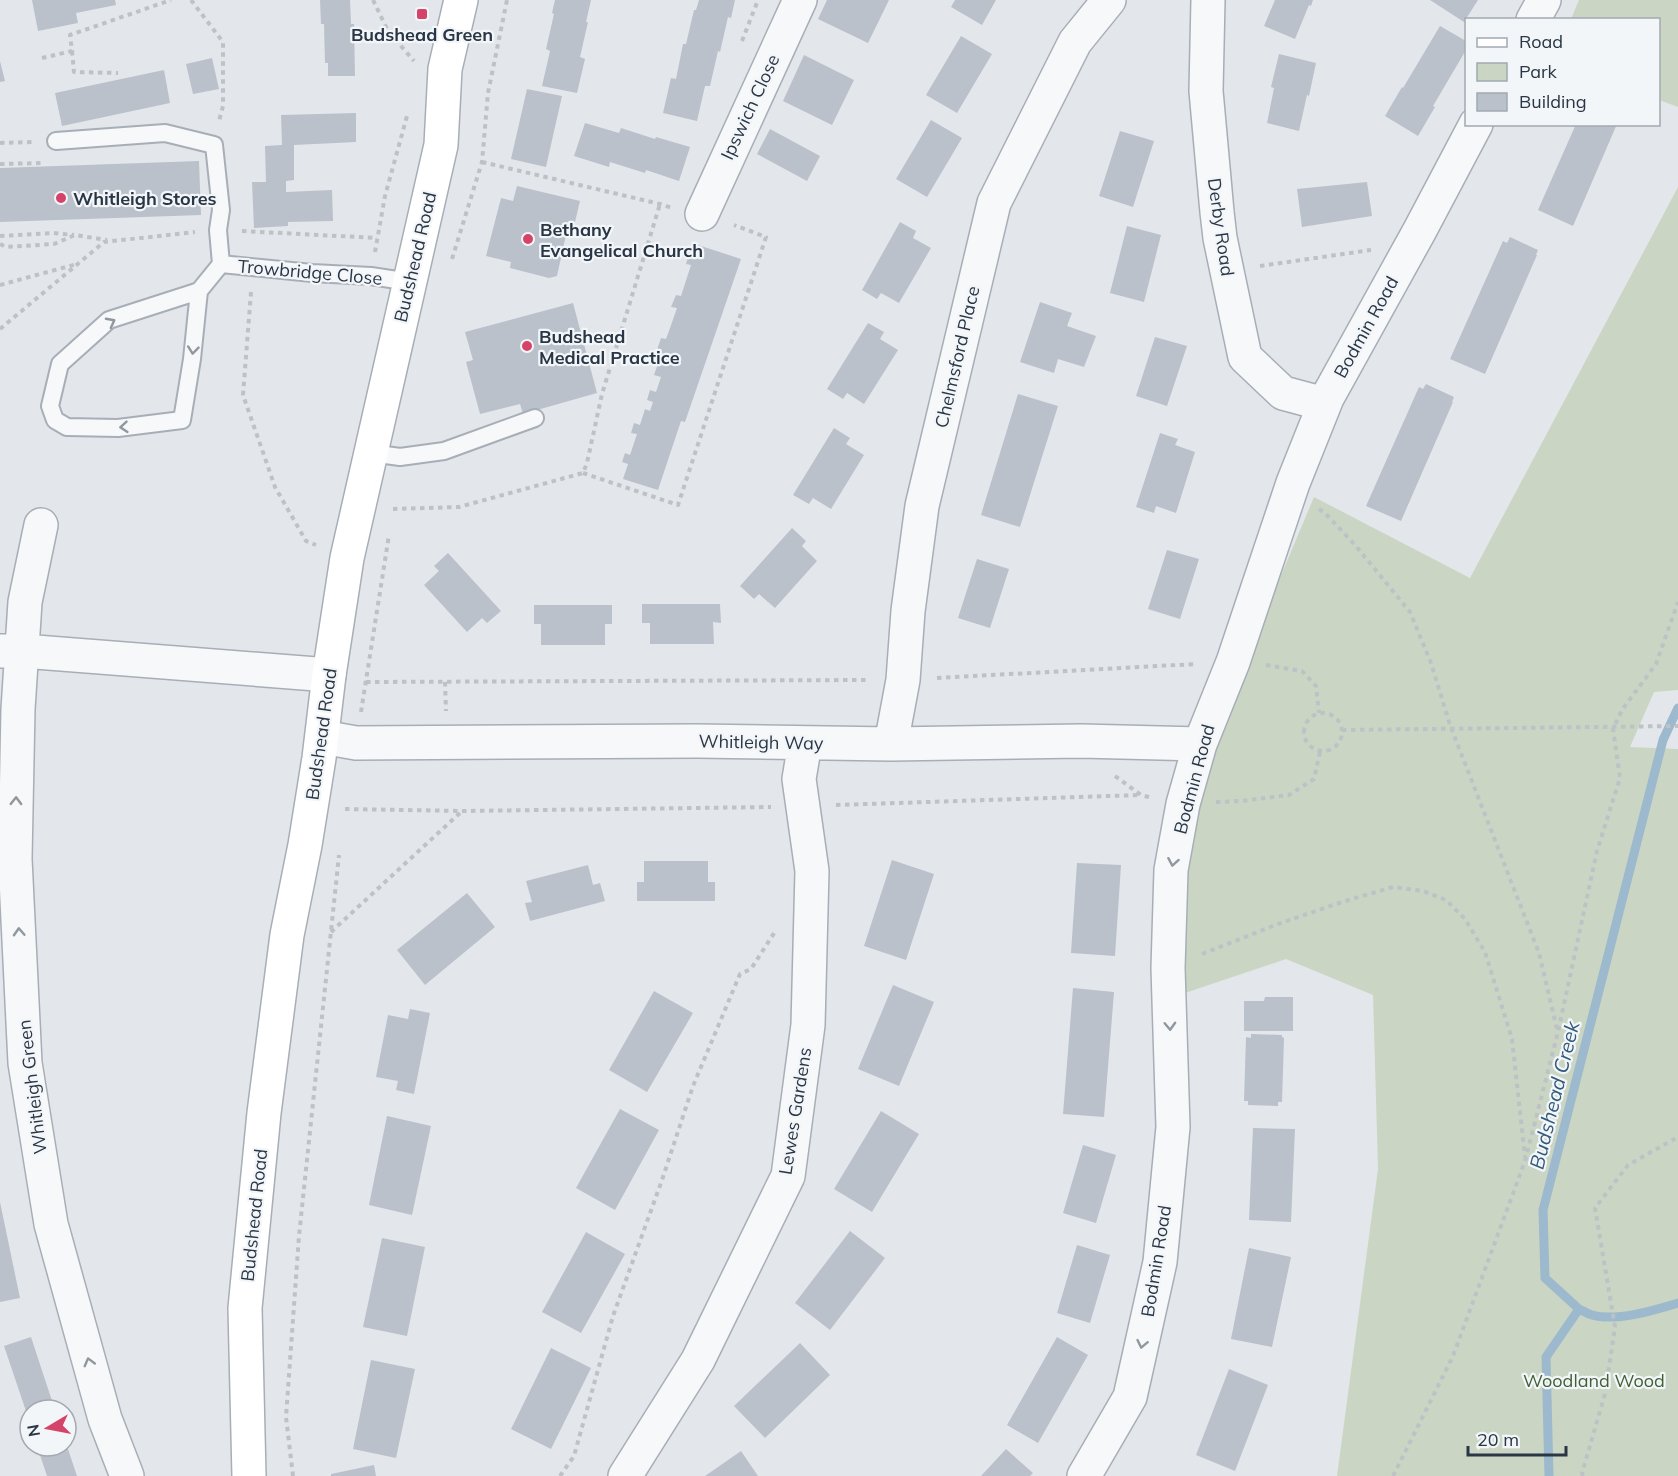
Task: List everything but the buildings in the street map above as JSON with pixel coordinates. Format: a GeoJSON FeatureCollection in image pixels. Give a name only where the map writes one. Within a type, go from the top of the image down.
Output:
{"type":"FeatureCollection","features":[{"type":"Feature","properties":{"kind":"street","name":"Budshead Road"},"geometry":{"type":"LineString","coordinates":[[249,1476],[245,1308],[264,1113],[287,935],[305,845],[347,558],[386,455],[410,282],[441,145],[445,69],[461,0]]}},
{"type":"Feature","properties":{"kind":"street","name":"Ipswich Close"},"geometry":{"type":"LineString","coordinates":[[688,212],[800,0]]}},
{"type":"Feature","properties":{"kind":"street","name":"Chelmsford Place"},"geometry":{"type":"LineString","coordinates":[[891,744],[903,680],[908,611],[922,506],[994,203],[1075,42],[1109,0]]}},
{"type":"Feature","properties":{"kind":"street","name":"Derby Road"},"geometry":{"type":"LineString","coordinates":[[1208,0],[1206,91],[1220,238],[1245,357],[1283,393],[1324,404]]}},
{"type":"Feature","properties":{"kind":"street"},"geometry":{"type":"LineString","coordinates":[[1534,18],[1545,0]]}},
{"type":"Feature","properties":{"kind":"street","name":"Bodmin Road"},"geometry":{"type":"LineString","coordinates":[[1084,1476],[1130,1396],[1160,1262],[1173,1126],[1168,968],[1171,870],[1183,804],[1200,744],[1233,662],[1291,490],[1324,404],[1413,244],[1475,126]]}},
{"type":"Feature","properties":{"kind":"street","name":"Whitleigh Green"},"geometry":{"type":"LineString","coordinates":[[41,525],[25,602],[11,651],[18,709],[15,859],[25,1063],[51,1224],[105,1419],[127,1476]]}},
{"type":"Feature","properties":{"kind":"street"},"geometry":{"type":"LineString","coordinates":[[11,651],[329,675]]}},
{"type":"Feature","properties":{"kind":"street","name":"Whitleigh Way"},"geometry":{"type":"LineString","coordinates":[[322,737],[356,743],[687,741],[891,744],[1081,741],[1200,744]]}},
{"type":"Feature","properties":{"kind":"street","name":"Lewes Gardens"},"geometry":{"type":"LineString","coordinates":[[625,1476],[698,1360],[788,1176],[808,1025],[812,871],[799,779],[806,743]]}},
{"type":"Feature","properties":{"kind":"lane"},"geometry":{"type":"LineString","coordinates":[[56,141],[165,134],[214,146]]}},
{"type":"Feature","properties":{"kind":"lane","name":"Trowbridge Close"},"geometry":{"type":"LineString","coordinates":[[214,146],[221,210],[218,230],[221,264],[371,276],[410,282]]}},
{"type":"Feature","properties":{"kind":"lane"},"geometry":{"type":"LineString","coordinates":[[199,291],[192,359],[182,420],[118,428],[67,427],[55,420],[50,406],[60,364],[109,320],[199,291],[221,264]]}},
{"type":"Feature","properties":{"kind":"lane"},"geometry":{"type":"LineString","coordinates":[[386,455],[444,451],[535,418]]}},
{"type":"Feature","properties":{"kind":"path"},"geometry":{"type":"LineString","coordinates":[[118,73],[74,72],[70,35],[171,0]]}},
{"type":"Feature","properties":{"kind":"path"},"geometry":{"type":"LineString","coordinates":[[191,0],[223,42],[222,106],[214,146]]}},
{"type":"Feature","properties":{"kind":"path"},"geometry":{"type":"LineString","coordinates":[[373,0],[388,31],[420,68],[445,69]]}},
{"type":"Feature","properties":{"kind":"path"},"geometry":{"type":"LineString","coordinates":[[452,260],[482,162],[488,93],[507,0]]}},
{"type":"Feature","properties":{"kind":"path"},"geometry":{"type":"LineString","coordinates":[[741,44],[758,0]]}},
{"type":"Feature","properties":{"kind":"path"},"geometry":{"type":"LineString","coordinates":[[42,58],[72,51]]}},
{"type":"Feature","properties":{"kind":"path"},"geometry":{"type":"LineString","coordinates":[[0,143],[56,141]]}},
{"type":"Feature","properties":{"kind":"path"},"geometry":{"type":"LineString","coordinates":[[393,508],[459,507],[583,473],[678,505],[766,237],[660,204],[482,162]]}},
{"type":"Feature","properties":{"kind":"path"},"geometry":{"type":"LineString","coordinates":[[371,276],[385,196],[394,166]]}},
{"type":"Feature","properties":{"kind":"path"},"geometry":{"type":"LineString","coordinates":[[583,473],[602,394],[660,204]]}},
{"type":"Feature","properties":{"kind":"path"},"geometry":{"type":"LineString","coordinates":[[0,328],[104,242],[110,240],[218,230],[377,238]]}},
{"type":"Feature","properties":{"kind":"path"},"geometry":{"type":"LineString","coordinates":[[0,236],[53,233],[110,240]]}},
{"type":"Feature","properties":{"kind":"path"},"geometry":{"type":"LineString","coordinates":[[0,244],[6,247],[54,244],[75,235]]}},
{"type":"Feature","properties":{"kind":"path"},"geometry":{"type":"LineString","coordinates":[[1227,271],[1413,244]]}},
{"type":"Feature","properties":{"kind":"path"},"geometry":{"type":"LineString","coordinates":[[0,285],[79,263]]}},
{"type":"Feature","properties":{"kind":"path"},"geometry":{"type":"LineString","coordinates":[[252,266],[243,395],[275,488],[306,541],[347,558]]}},
{"type":"Feature","properties":{"kind":"path"},"geometry":{"type":"LineString","coordinates":[[386,455],[393,508],[391,520]]}},
{"type":"Feature","properties":{"kind":"path"},"geometry":{"type":"LineString","coordinates":[[1291,490],[1325,513],[1356,546],[1410,612],[1431,663],[1450,725],[1539,953],[1558,1032]]}},
{"type":"Feature","properties":{"kind":"path"},"geometry":{"type":"LineString","coordinates":[[356,743],[389,532]]}},
{"type":"Feature","properties":{"kind":"path"},"geometry":{"type":"LineString","coordinates":[[1393,1476],[1453,1356],[1525,1161],[1558,1032],[1597,851],[1620,778],[1613,729],[1622,710],[1656,664],[1678,602]]}},
{"type":"Feature","properties":{"kind":"path"},"geometry":{"type":"LineString","coordinates":[[366,682],[903,680],[1233,662],[1302,671],[1316,686],[1319,713]]}},
{"type":"Feature","properties":{"kind":"path"},"geometry":{"type":"LineString","coordinates":[[1319,713],[1337,718],[1342,730],[1340,741],[1336,746],[1331,750],[1320,752],[1309,747],[1303,730],[1308,719],[1319,713]]}},
{"type":"Feature","properties":{"kind":"path"},"geometry":{"type":"LineString","coordinates":[[1342,730],[1678,726]]}},
{"type":"Feature","properties":{"kind":"path"},"geometry":{"type":"LineString","coordinates":[[1208,802],[1241,801],[1289,795],[1314,779],[1320,752]]}},
{"type":"Feature","properties":{"kind":"path"},"geometry":{"type":"LineString","coordinates":[[345,809],[463,811],[803,806],[1141,795]]}},
{"type":"Feature","properties":{"kind":"path"},"geometry":{"type":"LineString","coordinates":[[343,820],[347,799]]}},
{"type":"Feature","properties":{"kind":"path"},"geometry":{"type":"LineString","coordinates":[[330,933],[463,811]]}},
{"type":"Feature","properties":{"kind":"path"},"geometry":{"type":"LineString","coordinates":[[293,1476],[286,1417],[299,1236],[339,854]]}},
{"type":"Feature","properties":{"kind":"path"},"geometry":{"type":"LineString","coordinates":[[1168,968],[1278,924],[1393,887],[1423,891],[1446,900],[1465,919],[1485,952],[1512,1039],[1525,1161]]}},
{"type":"Feature","properties":{"kind":"path"},"geometry":{"type":"LineString","coordinates":[[560,1476],[574,1456],[613,1316],[693,1086],[740,974],[751,969],[782,921]]}},
{"type":"Feature","properties":{"kind":"path"},"geometry":{"type":"LineString","coordinates":[[1583,1476],[1605,1394],[1615,1327],[1595,1208],[1628,1165],[1678,1137]]}},
{"type":"Feature","properties":{"kind":"green space"},"geometry":{"type":"Polygon","coordinates":[[[1579,0],[1678,0],[1678,107],[1660,100],[1660,18],[1571,18],[1579,0]]]}},
{"type":"Feature","properties":{"kind":"green space","name":"Woodland Wood"},"geometry":{"type":"Polygon","coordinates":[[[1678,187],[1678,690],[1654,692],[1630,747],[1678,749],[1678,1476],[1337,1476],[1378,1169],[1373,995],[1286,959],[1179,995],[1178,832],[1253,642],[1314,497],[1470,578],[1678,187]]]}},
{"type":"Feature","properties":{"kind":"waterway","name":"Budshead Creek"},"geometry":{"type":"LineString","coordinates":[[1549,1476],[1546,1357],[1579,1309],[1545,1278],[1543,1210],[1663,740],[1678,708]]}},
{"type":"Feature","properties":{"kind":"waterway"},"geometry":{"type":"LineString","coordinates":[[1579,1309],[1592,1315],[1612,1317],[1635,1314],[1678,1303]]}},
{"type":"Feature","properties":{"kind":"place","name":"Budshead Green"},"geometry":{"type":"Point","coordinates":[422,14]}},
{"type":"Feature","properties":{"kind":"place","name":"Whitleigh Stores"},"geometry":{"type":"Point","coordinates":[61,198]}},
{"type":"Feature","properties":{"kind":"place","name":"Bethany Evangelical Church"},"geometry":{"type":"Point","coordinates":[528,239]}},
{"type":"Feature","properties":{"kind":"place","name":"Budshead Medical Practice"},"geometry":{"type":"Point","coordinates":[527,346]}}]}
